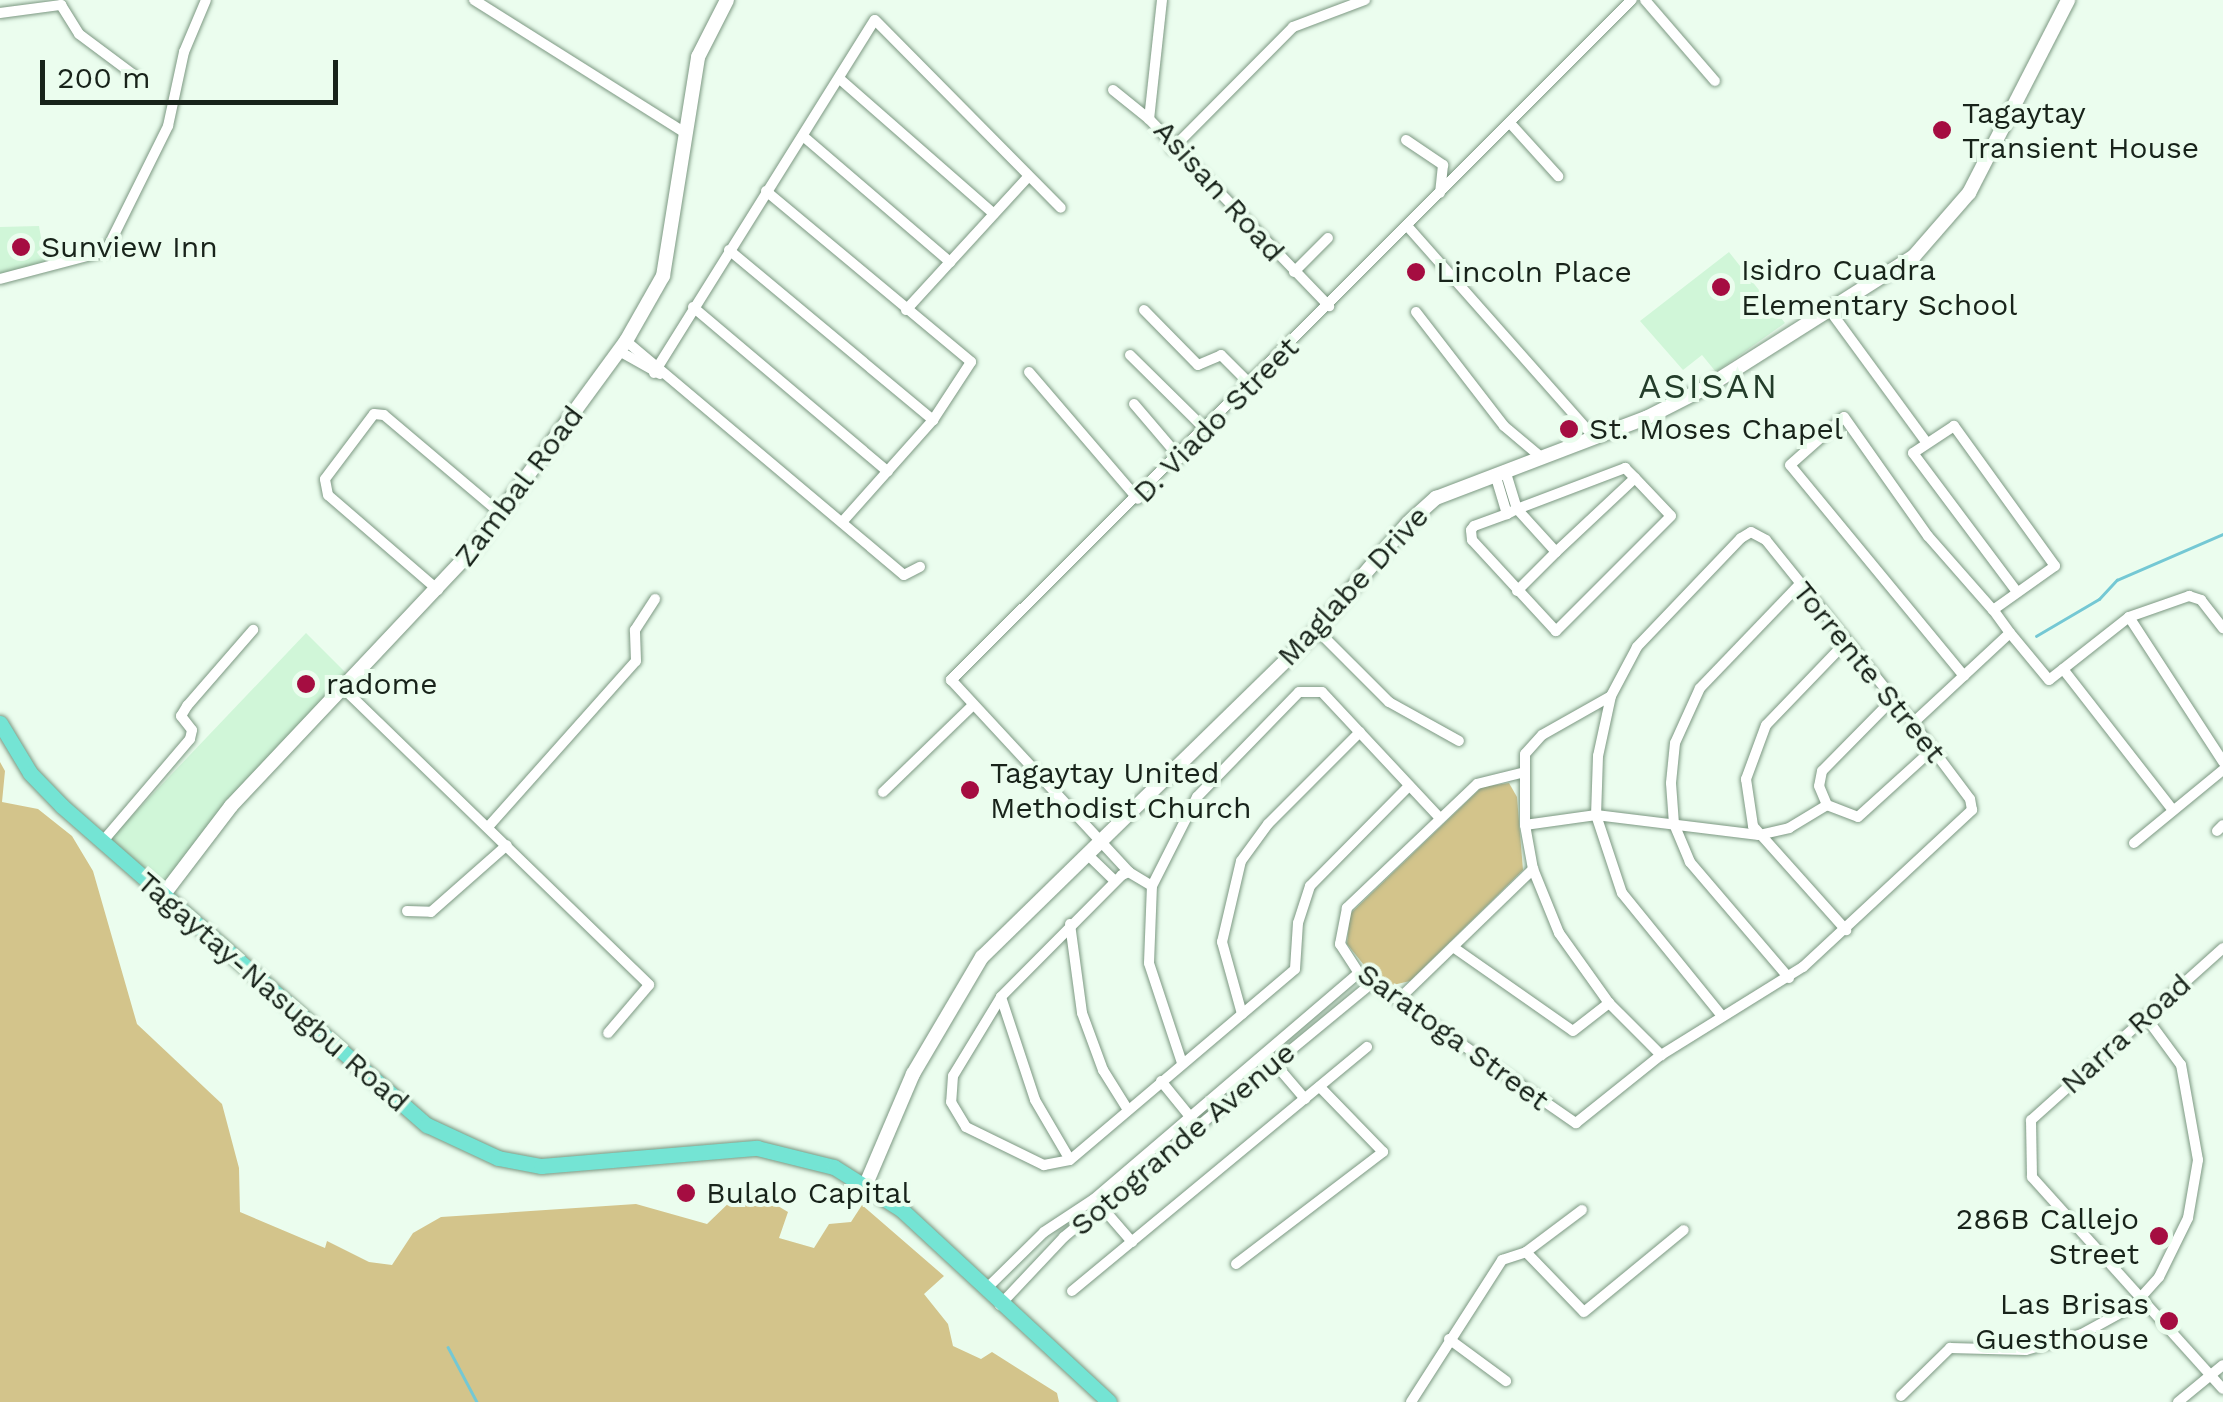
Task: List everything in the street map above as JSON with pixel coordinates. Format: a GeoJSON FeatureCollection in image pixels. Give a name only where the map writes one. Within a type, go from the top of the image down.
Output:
{"type":"FeatureCollection","features":[{"type":"Feature","properties":{"kind":"main road","name":"Zambal Road"},"geometry":{"type":"LineString","coordinates":[[164,894],[231,806],[346,691],[438,590],[501,514],[623,346],[663,276],[698,58],[728,0]]}},
{"type":"Feature","properties":{"kind":"main road","name":"Maglabe Drive"},"geometry":{"type":"LineString","coordinates":[[866,1184],[913,1074],[982,957],[1317,630],[1436,498],[1595,438],[1707,387],[1914,256],[1969,194],[2068,0]]}},
{"type":"Feature","properties":{"kind":"main road","name":"Tagaytay-Nasugbu Road"},"geometry":{"type":"LineString","coordinates":[[0,722],[30,773],[403,1109],[477,1151],[516,1163],[579,1167],[758,1148],[802,1155],[866,1184],[1109,1402]]}},
{"type":"Feature","properties":{"kind":"street"},"geometry":{"type":"LineString","coordinates":[[0,279],[106,251],[168,126],[184,52],[206,0]]}},
{"type":"Feature","properties":{"kind":"street"},"geometry":{"type":"LineString","coordinates":[[474,0],[684,132]]}},
{"type":"Feature","properties":{"kind":"street","name":"Asisan Road"},"geometry":{"type":"LineString","coordinates":[[1162,0],[1149,119],[1172,149],[1329,306]]}},
{"type":"Feature","properties":{"kind":"street"},"geometry":{"type":"LineString","coordinates":[[1172,149],[1293,28],[1365,0]]}},
{"type":"Feature","properties":{"kind":"street","name":"D. Viado Street"},"geometry":{"type":"LineString","coordinates":[[1152,886],[1129,872],[1098,842],[951,680],[1180,458],[1632,0]]}},
{"type":"Feature","properties":{"kind":"street"},"geometry":{"type":"LineString","coordinates":[[1645,0],[1716,81]]}},
{"type":"Feature","properties":{"kind":"street"},"geometry":{"type":"LineString","coordinates":[[0,13],[61,6],[80,34],[134,75]]}},
{"type":"Feature","properties":{"kind":"street"},"geometry":{"type":"LineString","coordinates":[[660,371],[729,250],[841,80],[875,20],[1061,208]]}},
{"type":"Feature","properties":{"kind":"street"},"geometry":{"type":"LineString","coordinates":[[841,80],[994,214]]}},
{"type":"Feature","properties":{"kind":"street"},"geometry":{"type":"LineString","coordinates":[[1113,90],[1149,119]]}},
{"type":"Feature","properties":{"kind":"street"},"geometry":{"type":"LineString","coordinates":[[1510,123],[1558,176]]}},
{"type":"Feature","properties":{"kind":"street"},"geometry":{"type":"LineString","coordinates":[[803,136],[950,262]]}},
{"type":"Feature","properties":{"kind":"street"},"geometry":{"type":"LineString","coordinates":[[1406,140],[1443,164],[1440,193]]}},
{"type":"Feature","properties":{"kind":"street"},"geometry":{"type":"LineString","coordinates":[[906,310],[1028,177]]}},
{"type":"Feature","properties":{"kind":"street"},"geometry":{"type":"LineString","coordinates":[[766,190],[971,362],[933,420],[842,522]]}},
{"type":"Feature","properties":{"kind":"street"},"geometry":{"type":"LineString","coordinates":[[1409,228],[1595,438]]}},
{"type":"Feature","properties":{"kind":"street"},"geometry":{"type":"LineString","coordinates":[[1294,272],[1328,238]]}},
{"type":"Feature","properties":{"kind":"street"},"geometry":{"type":"LineString","coordinates":[[729,250],[933,420]]}},
{"type":"Feature","properties":{"kind":"street"},"geometry":{"type":"LineString","coordinates":[[694,308],[888,472]]}},
{"type":"Feature","properties":{"kind":"street"},"geometry":{"type":"LineString","coordinates":[[1144,310],[1198,365],[1221,355],[1252,386]]}},
{"type":"Feature","properties":{"kind":"street"},"geometry":{"type":"LineString","coordinates":[[1416,312],[1504,426],[1541,457]]}},
{"type":"Feature","properties":{"kind":"street"},"geometry":{"type":"LineString","coordinates":[[1831,312],[1927,443]]}},
{"type":"Feature","properties":{"kind":"street"},"geometry":{"type":"LineString","coordinates":[[623,346],[660,371],[904,576],[920,568]]}},
{"type":"Feature","properties":{"kind":"street"},"geometry":{"type":"LineString","coordinates":[[1130,354],[1207,431]]}},
{"type":"Feature","properties":{"kind":"street"},"geometry":{"type":"LineString","coordinates":[[1029,372],[1138,499]]}},
{"type":"Feature","properties":{"kind":"street"},"geometry":{"type":"LineString","coordinates":[[1134,404],[1180,458]]}},
{"type":"Feature","properties":{"kind":"street"},"geometry":{"type":"LineString","coordinates":[[438,590],[328,495],[325,479],[374,414],[384,415],[501,514]]}},
{"type":"Feature","properties":{"kind":"street"},"geometry":{"type":"LineString","coordinates":[[1964,676],[1790,465],[1844,417],[1928,536],[2049,680],[2128,617],[2189,596],[2201,600],[2223,628]]}},
{"type":"Feature","properties":{"kind":"street"},"geometry":{"type":"LineString","coordinates":[[1993,610],[2055,566],[1954,426],[1913,453],[2017,592]]}},
{"type":"Feature","properties":{"kind":"street"},"geometry":{"type":"LineString","coordinates":[[1625,468],[1671,516],[1556,631],[1470,535],[1474,526],[1512,511],[1625,468]]}},
{"type":"Feature","properties":{"kind":"street"},"geometry":{"type":"LineString","coordinates":[[1500,472],[1512,511],[1556,552]]}},
{"type":"Feature","properties":{"kind":"street"},"geometry":{"type":"LineString","coordinates":[[1517,591],[1635,478]]}},
{"type":"Feature","properties":{"kind":"street","name":"Torrente Street"},"geometry":{"type":"LineString","coordinates":[[1611,696],[1657,623],[1741,538],[1756,533],[1933,749],[1970,799],[1969,815]]}},
{"type":"Feature","properties":{"kind":"street"},"geometry":{"type":"LineString","coordinates":[[1789,978],[1701,878],[1674,824],[1672,762],[1691,704],[1798,586]]}},
{"type":"Feature","properties":{"kind":"street"},"geometry":{"type":"LineString","coordinates":[[488,827],[636,662],[636,630],[655,600]]}},
{"type":"Feature","properties":{"kind":"street"},"geometry":{"type":"LineString","coordinates":[[2128,617],[2223,762]]}},
{"type":"Feature","properties":{"kind":"street"},"geometry":{"type":"LineString","coordinates":[[103,841],[190,740],[192,730],[181,716],[186,706],[253,630]]}},
{"type":"Feature","properties":{"kind":"street"},"geometry":{"type":"LineString","coordinates":[[1317,630],[1390,702],[1459,741]]}},
{"type":"Feature","properties":{"kind":"street"},"geometry":{"type":"LineString","coordinates":[[1913,723],[2010,633]]}},
{"type":"Feature","properties":{"kind":"street"},"geometry":{"type":"LineString","coordinates":[[1846,642],[1756,740],[1746,779],[1760,835],[1846,930]]}},
{"type":"Feature","properties":{"kind":"street"},"geometry":{"type":"LineString","coordinates":[[2063,669],[2172,808]]}},
{"type":"Feature","properties":{"kind":"street"},"geometry":{"type":"LineString","coordinates":[[1182,1063],[1149,964],[1152,886],[1197,797],[1299,692],[1317,688],[1440,818]]}},
{"type":"Feature","properties":{"kind":"street"},"geometry":{"type":"LineString","coordinates":[[346,691],[649,984],[608,1033]]}},
{"type":"Feature","properties":{"kind":"street"},"geometry":{"type":"LineString","coordinates":[[1611,696],[1533,743],[1521,773],[1525,824],[1533,869],[1559,933],[1609,1003],[1661,1056]]}},
{"type":"Feature","properties":{"kind":"street"},"geometry":{"type":"LineString","coordinates":[[1611,696],[1598,756],[1596,815],[1630,905],[1722,1016]]}},
{"type":"Feature","properties":{"kind":"street"},"geometry":{"type":"LineString","coordinates":[[1892,699],[1822,771],[1819,786],[1827,804],[1858,817],[1933,749]]}},
{"type":"Feature","properties":{"kind":"street"},"geometry":{"type":"LineString","coordinates":[[883,792],[972,706]]}},
{"type":"Feature","properties":{"kind":"street"},"geometry":{"type":"LineString","coordinates":[[1242,1014],[1222,942],[1241,860],[1360,732]]}},
{"type":"Feature","properties":{"kind":"street"},"geometry":{"type":"LineString","coordinates":[[2134,843],[2223,770]]}},
{"type":"Feature","properties":{"kind":"street","name":"Saratoga Street"},"geometry":{"type":"LineString","coordinates":[[1521,773],[1484,779],[1440,818],[1347,908],[1340,944],[1360,973],[1568,1122],[1582,1119],[1661,1056],[1789,978],[1969,815]]}},
{"type":"Feature","properties":{"kind":"street"},"geometry":{"type":"LineString","coordinates":[[1129,872],[1070,924],[1001,997],[953,1076],[956,1115],[978,1134],[1044,1165],[1070,1160],[1298,964],[1298,922],[1310,886],[1410,786]]}},
{"type":"Feature","properties":{"kind":"street"},"geometry":{"type":"LineString","coordinates":[[1525,824],[1596,815],[1760,835],[1789,828],[1827,804]]}},
{"type":"Feature","properties":{"kind":"street"},"geometry":{"type":"LineString","coordinates":[[407,911],[431,912],[507,845]]}},
{"type":"Feature","properties":{"kind":"street"},"geometry":{"type":"LineString","coordinates":[[1087,854],[1115,881]]}},
{"type":"Feature","properties":{"kind":"street"},"geometry":{"type":"LineString","coordinates":[[1399,999],[1533,869]]}},
{"type":"Feature","properties":{"kind":"street"},"geometry":{"type":"LineString","coordinates":[[1070,924],[1082,1013],[1103,1070],[1128,1110]]}},
{"type":"Feature","properties":{"kind":"street"},"geometry":{"type":"LineString","coordinates":[[1453,947],[1572,1031],[1609,1003]]}},
{"type":"Feature","properties":{"kind":"street","name":"Narra Road"},"geometry":{"type":"LineString","coordinates":[[2140,1299],[2032,1177],[2030,1120],[2223,948]]}},
{"type":"Feature","properties":{"kind":"street"},"geometry":{"type":"LineString","coordinates":[[1298,964],[1310,967]]}},
{"type":"Feature","properties":{"kind":"street","name":"Sotogrande Avenue"},"geometry":{"type":"LineString","coordinates":[[986,1289],[1054,1224],[1094,1198],[1360,973]]}},
{"type":"Feature","properties":{"kind":"street","name":"Sotogrande Avenue"},"geometry":{"type":"LineString","coordinates":[[1000,1305],[1064,1237],[1103,1209],[1373,982]]}},
{"type":"Feature","properties":{"kind":"street"},"geometry":{"type":"LineString","coordinates":[[1001,997],[1034,1100],[1070,1160]]}},
{"type":"Feature","properties":{"kind":"street"},"geometry":{"type":"LineString","coordinates":[[1901,1396],[1950,1348],[2026,1350],[2082,1334],[2140,1299],[2188,1218],[2198,1160],[2181,1066],[2145,1016]]}},
{"type":"Feature","properties":{"kind":"street"},"geometry":{"type":"LineString","coordinates":[[1072,1291],[1366,1047]]}},
{"type":"Feature","properties":{"kind":"street"},"geometry":{"type":"LineString","coordinates":[[1266,1053],[1305,1100]]}},
{"type":"Feature","properties":{"kind":"street"},"geometry":{"type":"LineString","coordinates":[[1161,1081],[1199,1127]]}},
{"type":"Feature","properties":{"kind":"street"},"geometry":{"type":"LineString","coordinates":[[1236,1264],[1383,1152],[1320,1087]]}},
{"type":"Feature","properties":{"kind":"street"},"geometry":{"type":"LineString","coordinates":[[1094,1198],[1132,1242]]}},
{"type":"Feature","properties":{"kind":"street"},"geometry":{"type":"LineString","coordinates":[[1411,1402],[1502,1260],[1526,1252],[1582,1210]]}},
{"type":"Feature","properties":{"kind":"street"},"geometry":{"type":"LineString","coordinates":[[1054,1224],[1064,1237]]}},
{"type":"Feature","properties":{"kind":"street"},"geometry":{"type":"LineString","coordinates":[[1526,1252],[1584,1312],[1684,1230]]}},
{"type":"Feature","properties":{"kind":"street"},"geometry":{"type":"LineString","coordinates":[[1036,1241],[1047,1253]]}},
{"type":"Feature","properties":{"kind":"street"},"geometry":{"type":"LineString","coordinates":[[2140,1299],[2223,1389]]}},
{"type":"Feature","properties":{"kind":"street"},"geometry":{"type":"LineString","coordinates":[[1449,1339],[1506,1381]]}},
{"type":"Feature","properties":{"kind":"street"},"geometry":{"type":"LineString","coordinates":[[2178,1402],[2223,1365]]}},
{"type":"Feature","properties":{"kind":"shaded area","name":"Sunview Inn"},"geometry":{"type":"Polygon","coordinates":[[[39,226],[46,267],[0,276],[0,227],[39,226]]]}},
{"type":"Feature","properties":{"kind":"shaded area","name":"Isidro Cuadra Elementary School"},"geometry":{"type":"Polygon","coordinates":[[[1729,252],[1785,323],[1716,372],[1702,355],[1683,370],[1640,321],[1729,252]]]}},
{"type":"Feature","properties":{"kind":"shaded area"},"geometry":{"type":"Polygon","coordinates":[[[306,633],[352,679],[167,880],[155,880],[110,839],[306,633]]]}},
{"type":"Feature","properties":{"kind":"shaded area"},"geometry":{"type":"Polygon","coordinates":[[[0,762],[5,771],[2,802],[38,809],[72,836],[93,871],[137,1024],[222,1104],[239,1168],[240,1212],[325,1248],[327,1241],[369,1262],[392,1265],[413,1233],[441,1217],[636,1204],[707,1224],[736,1196],[761,1196],[788,1212],[779,1238],[814,1248],[829,1224],[851,1222],[862,1205],[944,1276],[924,1294],[948,1324],[953,1346],[981,1359],[992,1352],[1057,1393],[1059,1402],[0,1402],[0,762]]]}},
{"type":"Feature","properties":{"kind":"shaded area"},"geometry":{"type":"Polygon","coordinates":[[[1509,783],[1517,797],[1523,870],[1410,981],[1393,985],[1372,975],[1347,944],[1350,914],[1482,787],[1509,783]]]}},
{"type":"Feature","properties":{"kind":"waterway"},"geometry":{"type":"LineString","coordinates":[[2036,636],[2099,599],[2117,580],[2223,534]]}},
{"type":"Feature","properties":{"kind":"waterway"},"geometry":{"type":"LineString","coordinates":[[448,1347],[477,1402]]}},
{"type":"Feature","properties":{"kind":"place","name":"Tagaytay Transient House"},"geometry":{"type":"Point","coordinates":[1942,130]}},
{"type":"Feature","properties":{"kind":"place","name":"Sunview Inn"},"geometry":{"type":"Point","coordinates":[21,247]}},
{"type":"Feature","properties":{"kind":"place","name":"Lincoln Place"},"geometry":{"type":"Point","coordinates":[1416,272]}},
{"type":"Feature","properties":{"kind":"place","name":"Isidro Cuadra Elementary School"},"geometry":{"type":"Point","coordinates":[1721,287]}},
{"type":"Feature","properties":{"kind":"place","name":"St. Moses Chapel"},"geometry":{"type":"Point","coordinates":[1569,429]}},
{"type":"Feature","properties":{"kind":"place","name":"radome"},"geometry":{"type":"Point","coordinates":[306,684]}},
{"type":"Feature","properties":{"kind":"place","name":"Tagaytay United Methodist Church"},"geometry":{"type":"Point","coordinates":[970,790]}},
{"type":"Feature","properties":{"kind":"place","name":"Bulalo Capital"},"geometry":{"type":"Point","coordinates":[686,1193]}},
{"type":"Feature","properties":{"kind":"place","name":"286B Callejo Street"},"geometry":{"type":"Point","coordinates":[2159,1236]}},
{"type":"Feature","properties":{"kind":"place","name":"Las Brisas Guesthouse"},"geometry":{"type":"Point","coordinates":[2169,1321]}},
{"type":"Feature","properties":{"kind":"district","name":"ASISAN"},"geometry":{"type":"Point","coordinates":[1709,386]}}]}
